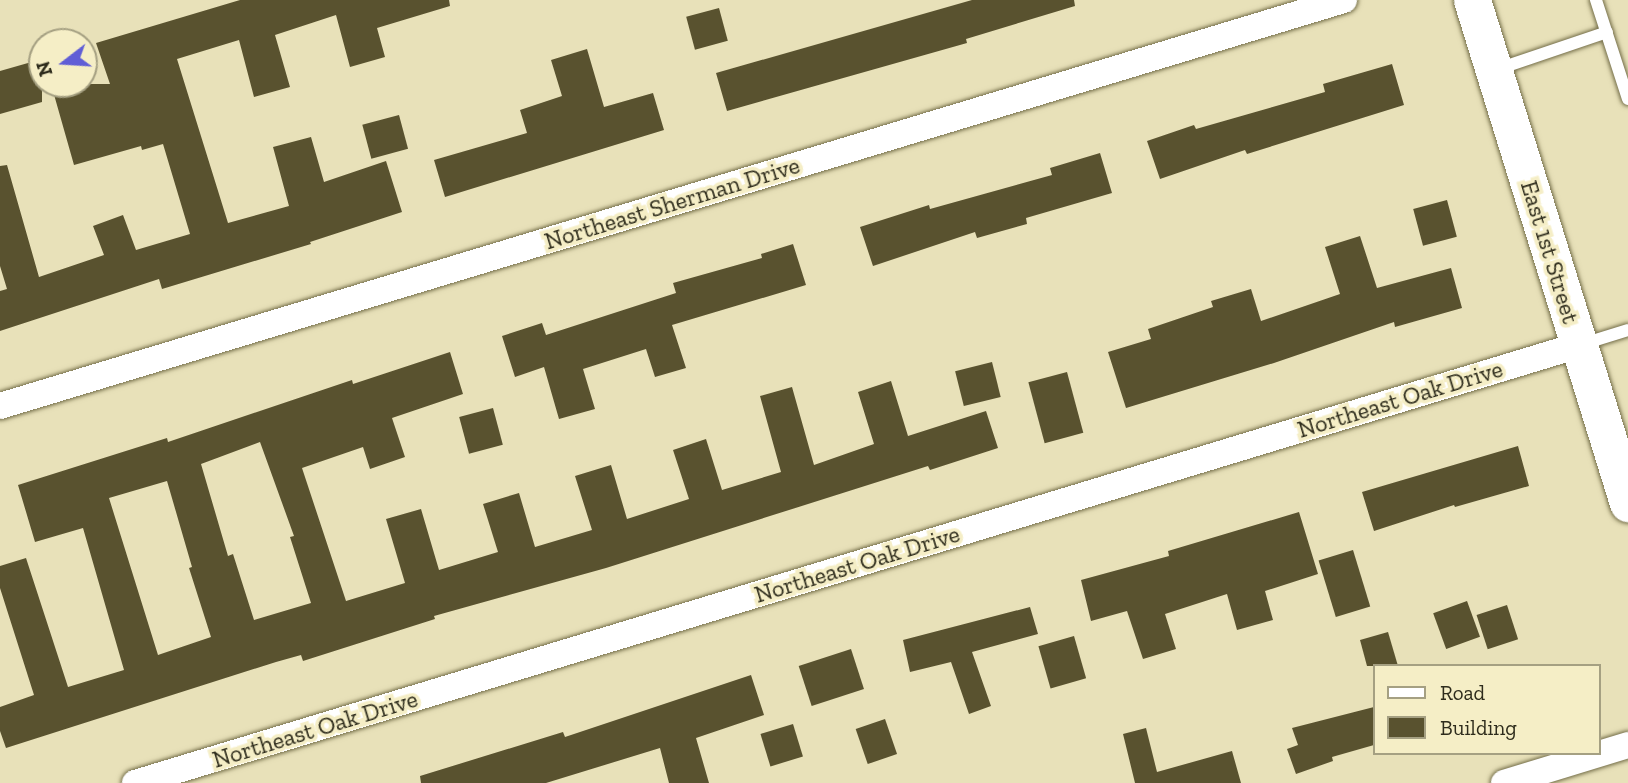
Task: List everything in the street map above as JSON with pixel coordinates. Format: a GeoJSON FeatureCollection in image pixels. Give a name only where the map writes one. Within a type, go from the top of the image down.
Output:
{"type":"FeatureCollection","features":[{"type":"Feature","properties":{"kind":"main road","name":"East 1st Street"},"geometry":{"type":"LineString","coordinates":[[1472,0],[1628,503]]}},
{"type":"Feature","properties":{"kind":"street","name":"Northeast Sherman Drive"},"geometry":{"type":"LineString","coordinates":[[0,406],[1344,0]]}},
{"type":"Feature","properties":{"kind":"street","name":"Northeast Oak Drive"},"geometry":{"type":"LineString","coordinates":[[135,783],[1579,345]]}},
{"type":"Feature","properties":{"kind":"street"},"geometry":{"type":"LineString","coordinates":[[1600,754],[1628,745]]}},
{"type":"Feature","properties":{"kind":"street"},"geometry":{"type":"LineString","coordinates":[[1504,783],[1595,755]]}},
{"type":"Feature","properties":{"kind":"lane"},"geometry":{"type":"LineString","coordinates":[[1596,0],[1628,99]]}},
{"type":"Feature","properties":{"kind":"lane"},"geometry":{"type":"LineString","coordinates":[[1494,71],[1606,32]]}},
{"type":"Feature","properties":{"kind":"lane"},"geometry":{"type":"LineString","coordinates":[[1579,345],[1628,330]]}},
{"type":"Feature","properties":{"kind":"building"},"geometry":{"type":"Polygon","coordinates":[[[240,0],[449,0],[450,6],[377,28],[385,57],[350,67],[336,15],[275,35],[290,87],[254,97],[239,40],[177,59],[228,223],[289,206],[273,147],[311,137],[324,182],[386,161],[402,212],[310,242],[311,244],[162,289],[159,279],[0,331],[0,291],[7,289],[0,266],[0,166],[7,165],[39,277],[104,255],[93,226],[123,215],[136,250],[190,234],[163,144],[142,150],[141,146],[74,165],[55,98],[98,98],[98,84],[110,84],[98,42],[240,0]]]}},
{"type":"Feature","properties":{"kind":"building"},"geometry":{"type":"Polygon","coordinates":[[[972,0],[1074,0],[1075,6],[966,39],[967,43],[727,111],[716,73],[972,0]]]}},
{"type":"Feature","properties":{"kind":"building"},"geometry":{"type":"Polygon","coordinates":[[[719,8],[728,41],[695,50],[686,17],[719,8]]]}},
{"type":"Feature","properties":{"kind":"building"},"geometry":{"type":"Polygon","coordinates":[[[587,49],[604,107],[653,93],[664,130],[445,197],[434,160],[527,133],[520,110],[562,96],[551,60],[587,49]]]}},
{"type":"Feature","properties":{"kind":"building"},"geometry":{"type":"Polygon","coordinates":[[[28,63],[28,98],[42,98],[42,102],[0,114],[0,71],[28,63]]]}},
{"type":"Feature","properties":{"kind":"building"},"geometry":{"type":"Polygon","coordinates":[[[1392,64],[1404,105],[1247,154],[1245,150],[1160,179],[1147,141],[1194,125],[1196,129],[1325,92],[1323,84],[1392,64]]]}},
{"type":"Feature","properties":{"kind":"building"},"geometry":{"type":"Polygon","coordinates":[[[399,115],[408,149],[371,159],[362,125],[399,115]]]}},
{"type":"Feature","properties":{"kind":"building"},"geometry":{"type":"Polygon","coordinates":[[[1100,153],[1112,193],[1026,218],[1027,224],[977,238],[975,232],[873,266],[860,227],[929,205],[930,209],[1052,175],[1050,168],[1100,153]]]}},
{"type":"Feature","properties":{"kind":"building"},"geometry":{"type":"Polygon","coordinates":[[[1447,200],[1457,237],[1423,246],[1413,209],[1447,200]]]}},
{"type":"Feature","properties":{"kind":"building"},"geometry":{"type":"Polygon","coordinates":[[[1360,236],[1377,288],[1451,268],[1462,308],[1395,327],[1394,322],[1274,363],[1126,408],[1108,352],[1151,339],[1148,329],[1213,307],[1211,301],[1251,289],[1261,321],[1340,294],[1325,247],[1360,236]]]}},
{"type":"Feature","properties":{"kind":"building"},"geometry":{"type":"Polygon","coordinates":[[[793,244],[806,285],[672,325],[686,368],[655,377],[646,349],[583,369],[595,409],[559,419],[544,367],[515,377],[502,336],[542,323],[546,335],[676,293],[673,283],[762,258],[761,254],[793,244]]]}},
{"type":"Feature","properties":{"kind":"building"},"geometry":{"type":"Polygon","coordinates":[[[450,352],[463,394],[392,418],[405,457],[370,469],[363,447],[302,468],[346,601],[405,583],[386,519],[421,509],[439,570],[498,552],[483,504],[519,493],[535,547],[592,530],[575,476],[611,465],[627,519],[689,499],[673,450],[706,439],[722,490],[781,472],[760,396],[792,387],[814,465],[874,444],[858,392],[891,381],[908,436],[986,411],[998,448],[930,470],[928,466],[606,568],[434,616],[435,619],[303,661],[301,655],[276,662],[6,748],[0,731],[0,707],[34,695],[0,588],[0,566],[26,558],[68,687],[124,670],[83,528],[35,542],[18,485],[167,438],[168,442],[352,380],[353,384],[450,352]],[[260,442],[201,464],[228,556],[233,554],[254,620],[311,603],[290,537],[294,536],[260,442]],[[167,481],[109,498],[158,655],[211,637],[189,568],[192,567],[167,481]]]}},
{"type":"Feature","properties":{"kind":"building"},"geometry":{"type":"Polygon","coordinates":[[[992,362],[1001,397],[964,406],[955,371],[992,362]]]}},
{"type":"Feature","properties":{"kind":"building"},"geometry":{"type":"Polygon","coordinates":[[[1067,372],[1083,433],[1045,443],[1028,382],[1067,372]]]}},
{"type":"Feature","properties":{"kind":"building"},"geometry":{"type":"Polygon","coordinates":[[[493,408],[503,445],[469,454],[459,417],[493,408]]]}},
{"type":"Feature","properties":{"kind":"building"},"geometry":{"type":"Polygon","coordinates":[[[1518,446],[1529,486],[1455,507],[1454,505],[1374,531],[1362,492],[1518,446]]]}},
{"type":"Feature","properties":{"kind":"building"},"geometry":{"type":"Polygon","coordinates":[[[1299,512],[1318,574],[1265,591],[1273,620],[1237,630],[1227,594],[1165,614],[1176,649],[1143,659],[1127,611],[1091,621],[1081,580],[1169,556],[1168,551],[1299,512]]]}},
{"type":"Feature","properties":{"kind":"building"},"geometry":{"type":"Polygon","coordinates":[[[1353,550],[1370,606],[1336,617],[1319,561],[1353,550]]]}},
{"type":"Feature","properties":{"kind":"building"},"geometry":{"type":"Polygon","coordinates":[[[1467,601],[1480,637],[1446,649],[1433,613],[1467,601]]]}},
{"type":"Feature","properties":{"kind":"building"},"geometry":{"type":"Polygon","coordinates":[[[1507,605],[1518,639],[1488,649],[1477,615],[1507,605]]]}},
{"type":"Feature","properties":{"kind":"building"},"geometry":{"type":"Polygon","coordinates":[[[1030,607],[1038,634],[972,652],[991,706],[969,714],[951,662],[910,672],[903,640],[1030,607]]]}},
{"type":"Feature","properties":{"kind":"building"},"geometry":{"type":"Polygon","coordinates":[[[1388,632],[1397,664],[1367,666],[1360,640],[1388,632]]]}},
{"type":"Feature","properties":{"kind":"building"},"geometry":{"type":"Polygon","coordinates":[[[1074,636],[1086,678],[1051,688],[1038,646],[1074,636]]]}},
{"type":"Feature","properties":{"kind":"building"},"geometry":{"type":"Polygon","coordinates":[[[851,649],[864,689],[812,706],[799,666],[851,649]]]}},
{"type":"Feature","properties":{"kind":"building"},"geometry":{"type":"Polygon","coordinates":[[[751,675],[764,715],[696,738],[709,783],[669,783],[660,748],[546,783],[421,783],[420,776],[563,732],[565,737],[751,675]]]}},
{"type":"Feature","properties":{"kind":"building"},"geometry":{"type":"Polygon","coordinates":[[[1372,708],[1372,746],[1332,757],[1333,761],[1296,774],[1287,749],[1298,745],[1292,728],[1372,708]]]}},
{"type":"Feature","properties":{"kind":"building"},"geometry":{"type":"Polygon","coordinates":[[[885,719],[897,754],[868,764],[856,729],[885,719]]]}},
{"type":"Feature","properties":{"kind":"building"},"geometry":{"type":"Polygon","coordinates":[[[793,724],[803,757],[770,766],[760,734],[793,724]]]}},
{"type":"Feature","properties":{"kind":"building"},"geometry":{"type":"Polygon","coordinates":[[[1146,728],[1157,772],[1232,751],[1241,783],[1135,783],[1123,734],[1146,728]]]}}]}
